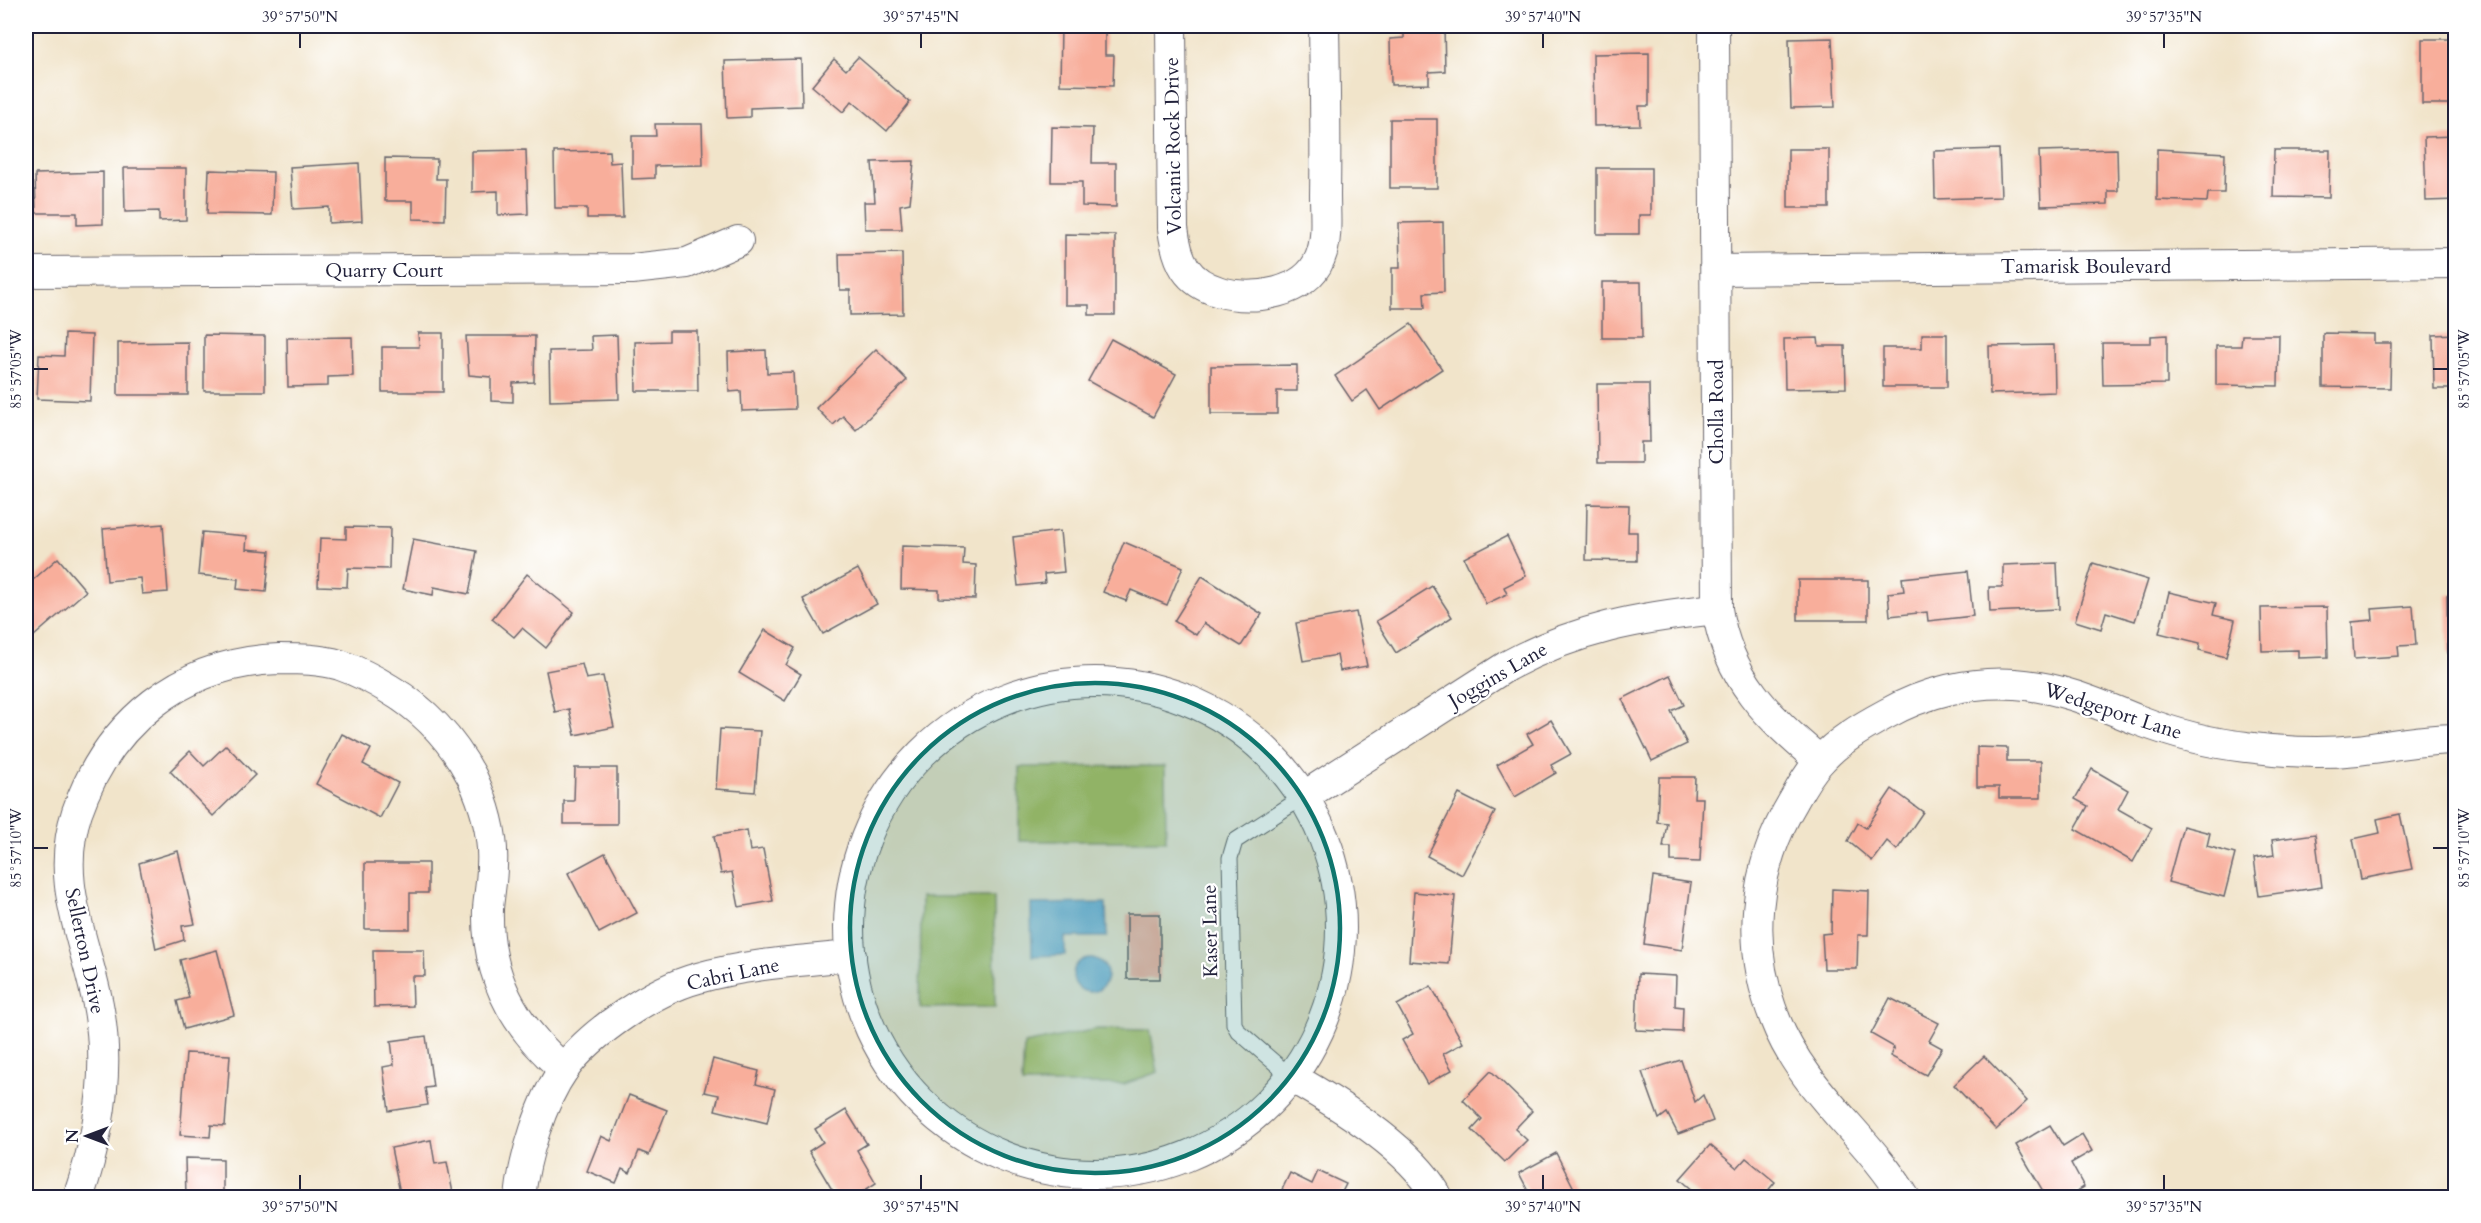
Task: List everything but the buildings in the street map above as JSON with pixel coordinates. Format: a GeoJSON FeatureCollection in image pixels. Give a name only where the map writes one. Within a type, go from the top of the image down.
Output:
{"type":"FeatureCollection","features":[{"type":"Feature","properties":{"kind":"street","name":"Volcanic Rock Drive"},"geometry":{"type":"LineString","coordinates":[[1171,26],[1175,248],[1181,264],[1204,287],[1231,295],[1248,296],[1282,291],[1296,284],[1312,273],[1320,258],[1324,239],[1325,198],[1324,26]]}},
{"type":"Feature","properties":{"kind":"street","name":"Cholla Road"},"geometry":{"type":"LineString","coordinates":[[1714,26],[1717,609],[1720,632],[1729,655],[1755,701],[1772,720],[1820,761]]}},
{"type":"Feature","properties":{"kind":"street","name":"Quarry Court"},"geometry":{"type":"LineString","coordinates":[[26,272],[667,267],[687,263],[738,241]]}},
{"type":"Feature","properties":{"kind":"street","name":"Tamarisk Boulevard"},"geometry":{"type":"LineString","coordinates":[[1716,270],[2456,263]]}},
{"type":"Feature","properties":{"kind":"street","name":"Joggins Lane"},"geometry":{"type":"LineString","coordinates":[[1303,797],[1507,666],[1542,648],[1608,625],[1717,609]]}},
{"type":"Feature","properties":{"kind":"street","name":"Sellerton Drive"},"geometry":{"type":"LineString","coordinates":[[78,1197],[87,1171],[99,1110],[103,1057],[100,1012],[91,971],[74,920],[69,855],[74,822],[91,777],[106,752],[142,711],[177,687],[216,670],[274,659],[299,659],[337,664],[360,672],[404,698],[447,737],[473,779],[488,822],[492,865],[489,933],[500,982],[511,1010],[531,1038],[564,1069]]}},
{"type":"Feature","properties":{"kind":"street"},"geometry":{"type":"LineString","coordinates":[[1089,682],[1131,685],[1172,694],[1211,711],[1246,734],[1277,763],[1303,797],[1322,833],[1330,858],[1340,911],[1341,938],[1332,991],[1314,1041],[1291,1077],[1264,1107],[1246,1123],[1218,1142],[1180,1160],[1140,1171],[1107,1175],[1057,1172],[1033,1167],[1001,1156],[964,1137],[944,1123],[908,1088],[892,1068],[869,1024],[857,990],[849,932],[853,887],[863,846],[881,807],[905,772],[934,742],[968,717],[1006,698],[1047,687],[1089,682]]}},
{"type":"Feature","properties":{"kind":"street","name":"Wedgeport Lane"},"geometry":{"type":"LineString","coordinates":[[1905,1197],[1864,1142],[1833,1110],[1803,1072],[1775,1019],[1759,961],[1757,910],[1766,860],[1790,806],[1820,761],[1857,731],[1897,708],[1938,693],[1990,683],[2016,684],[2073,694],[2169,730],[2243,747],[2302,752],[2336,752],[2456,739]]}},
{"type":"Feature","properties":{"kind":"street","name":"Cabri Lane"},"geometry":{"type":"LineString","coordinates":[[520,1197],[530,1147],[544,1109],[564,1069],[613,1022],[668,989],[696,978],[756,966],[851,956]]}},
{"type":"Feature","properties":{"kind":"street"},"geometry":{"type":"LineString","coordinates":[[1291,1077],[1324,1095],[1399,1150],[1419,1171],[1438,1197]]}},
{"type":"Feature","properties":{"kind":"lane","name":"Kaser Lane"},"geometry":{"type":"LineString","coordinates":[[1291,1077],[1238,1031],[1234,1024],[1230,858],[1235,841],[1303,797]]}},
{"type":"Feature","properties":{"kind":"highlighted area"},"geometry":{"type":"Polygon","coordinates":[[[1110,682],[1151,688],[1211,711],[1262,748],[1290,779],[1313,815],[1330,858],[1340,911],[1338,964],[1324,1016],[1303,1059],[1246,1123],[1203,1150],[1157,1167],[1107,1175],[1057,1172],[1009,1160],[964,1137],[925,1106],[893,1068],[869,1024],[855,979],[849,932],[853,887],[881,808],[934,742],[987,707],[1026,692],[1068,683],[1110,682]]]}},
{"type":"Feature","properties":{"kind":"green space"},"geometry":{"type":"Polygon","coordinates":[[[1165,766],[1166,841],[1019,841],[1019,767],[1165,766]]]}},
{"type":"Feature","properties":{"kind":"green space"},"geometry":{"type":"Polygon","coordinates":[[[921,897],[994,897],[995,1007],[920,1008],[921,897]]]}},
{"type":"Feature","properties":{"kind":"green space"},"geometry":{"type":"Polygon","coordinates":[[[1097,1029],[1150,1030],[1158,1072],[1124,1084],[1022,1084],[1024,1044],[1097,1029]]]}},
{"type":"Feature","properties":{"kind":"water"},"geometry":{"type":"Polygon","coordinates":[[[1106,903],[1107,937],[1065,937],[1065,955],[1032,956],[1031,904],[1106,903]]]}},
{"type":"Feature","properties":{"kind":"water"},"geometry":{"type":"Polygon","coordinates":[[[1090,958],[1102,963],[1107,975],[1102,987],[1090,992],[1078,987],[1073,975],[1078,963],[1090,958]]]}}]}
